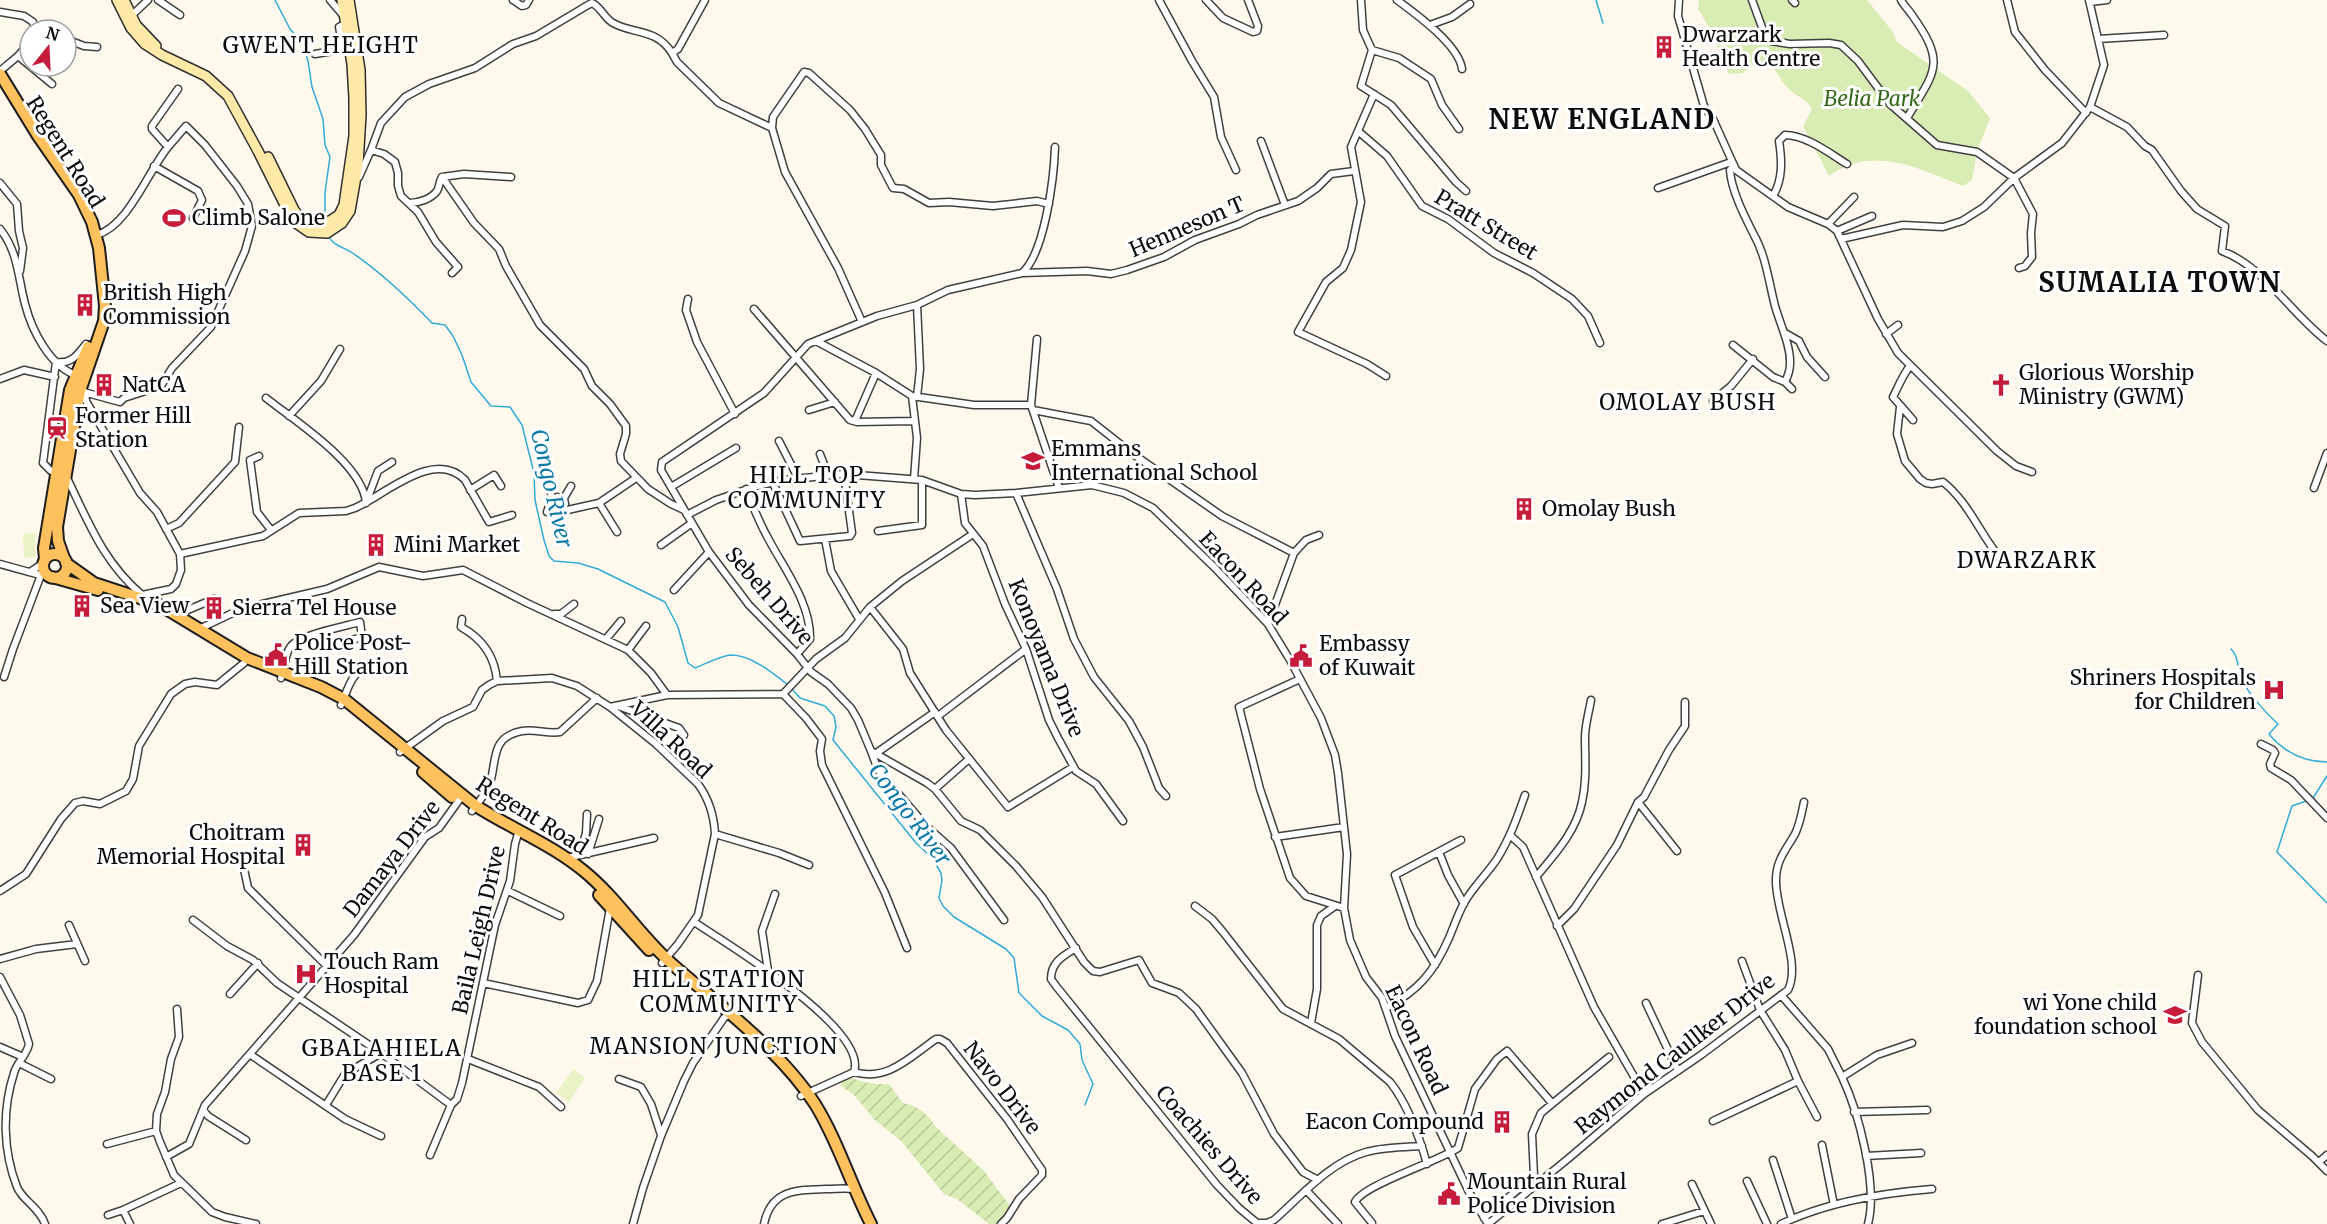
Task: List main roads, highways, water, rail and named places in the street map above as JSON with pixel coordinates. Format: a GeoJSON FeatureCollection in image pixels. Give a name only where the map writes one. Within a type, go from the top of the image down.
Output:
{"type":"FeatureCollection","features":[{"type":"Feature","properties":{"kind":"main road"},"geometry":{"type":"LineString","coordinates":[[117,0],[131,28],[145,44],[162,56],[206,76],[228,96],[258,151],[289,216],[301,228],[309,232],[327,233],[348,216],[355,185],[361,130],[360,78],[349,0]]}},
{"type":"Feature","properties":{"kind":"main road"},"geometry":{"type":"LineString","coordinates":[[124,0],[142,33],[156,46],[208,71],[224,82],[250,122],[294,210],[308,223],[325,224],[339,215],[344,205],[354,136],[352,64],[342,0]]}},
{"type":"Feature","properties":{"kind":"main road","name":"Regent Road"},"geometry":{"type":"LineString","coordinates":[[0,72],[38,136],[80,195],[96,235],[105,306],[104,321],[79,376],[82,392],[44,548],[45,570],[138,598],[244,663],[283,675]]}},
{"type":"Feature","properties":{"kind":"main road","name":"Regent Road"},"geometry":{"type":"LineString","coordinates":[[0,84],[34,142],[74,198],[87,226],[93,256],[99,308],[98,320],[65,422],[57,534],[65,561],[94,583],[178,614],[248,658],[343,702],[474,809],[566,858],[585,872],[664,961],[786,1068],[822,1118],[863,1224]]}},
{"type":"Feature","properties":{"kind":"main road"},"geometry":{"type":"LineString","coordinates":[[57,554],[65,561],[63,574],[45,570],[57,554]]}},
{"type":"Feature","properties":{"kind":"main road","name":"Regent Road"},"geometry":{"type":"LineString","coordinates":[[518,833],[580,875],[613,905]]}},
{"type":"Feature","properties":{"kind":"main road","name":"Regent Road"},"geometry":{"type":"LineString","coordinates":[[850,1188],[871,1224]]}},
{"type":"Feature","properties":{"kind":"waterway","name":"Congo River"},"geometry":{"type":"LineString","coordinates":[[275,0],[290,29],[302,42],[312,87],[323,119],[325,145],[330,157],[325,192],[325,218]]}},
{"type":"Feature","properties":{"kind":"waterway"},"geometry":{"type":"LineString","coordinates":[[1596,0],[1603,23]]}},
{"type":"Feature","properties":{"kind":"waterway","name":"Congo River"},"geometry":{"type":"LineString","coordinates":[[329,237],[383,276],[432,323],[445,325],[462,355],[471,382],[491,406],[510,407],[522,425],[534,473],[535,500],[544,540],[549,556],[554,561],[578,563],[598,569],[665,602],[678,627],[688,663],[695,668],[722,657],[739,656],[761,666],[788,685]]}},
{"type":"Feature","properties":{"kind":"waterway"},"geometry":{"type":"LineString","coordinates":[[2231,649],[2245,685],[2278,724],[2269,734],[2295,755],[2327,762]]}},
{"type":"Feature","properties":{"kind":"waterway","name":"Congo River"},"geometry":{"type":"LineString","coordinates":[[792,689],[800,698],[825,706],[834,716],[836,727],[833,740],[916,843],[932,858],[941,873],[939,898],[943,906],[954,917],[1006,949],[1014,958],[1019,993],[1042,1016],[1068,1030],[1080,1044],[1082,1060],[1093,1084],[1085,1105]]}},
{"type":"Feature","properties":{"kind":"waterway"},"geometry":{"type":"LineString","coordinates":[[2313,798],[2327,776]]}},
{"type":"Feature","properties":{"kind":"waterway"},"geometry":{"type":"LineString","coordinates":[[2306,801],[2292,806],[2277,852],[2327,903]]}},
{"type":"Feature","properties":{"kind":"place","name":"Dwarzark Health Centre"},"geometry":{"type":"Point","coordinates":[1664,47]}},
{"type":"Feature","properties":{"kind":"place","name":"Climb Salone"},"geometry":{"type":"Point","coordinates":[174,218]}},
{"type":"Feature","properties":{"kind":"place","name":"British High Commission"},"geometry":{"type":"Point","coordinates":[85,305]}},
{"type":"Feature","properties":{"kind":"place","name":"NatCA"},"geometry":{"type":"Point","coordinates":[104,385]}},
{"type":"Feature","properties":{"kind":"place","name":"Glorious Worship Ministry (GWM)"},"geometry":{"type":"Point","coordinates":[2001,385]}},
{"type":"Feature","properties":{"kind":"place","name":"Former Hill Station"},"geometry":{"type":"Point","coordinates":[57,428]}},
{"type":"Feature","properties":{"kind":"place","name":"Emmans International School"},"geometry":{"type":"Point","coordinates":[1033,461]}},
{"type":"Feature","properties":{"kind":"place","name":"Omolay Bush"},"geometry":{"type":"Point","coordinates":[1524,509]}},
{"type":"Feature","properties":{"kind":"place","name":"Mini Market"},"geometry":{"type":"Point","coordinates":[376,545]}},
{"type":"Feature","properties":{"kind":"place","name":"Sea View"},"geometry":{"type":"Point","coordinates":[82,606]}},
{"type":"Feature","properties":{"kind":"place","name":"Sierra Tel House"},"geometry":{"type":"Point","coordinates":[214,608]}},
{"type":"Feature","properties":{"kind":"place","name":"Police Post- Hill Station"},"geometry":{"type":"Point","coordinates":[276,655]}},
{"type":"Feature","properties":{"kind":"place","name":"Embassy of Kuwait"},"geometry":{"type":"Point","coordinates":[1301,656]}},
{"type":"Feature","properties":{"kind":"place","name":"Shriners Hospitals for Children"},"geometry":{"type":"Point","coordinates":[2274,690]}},
{"type":"Feature","properties":{"kind":"place","name":"Choitram Memorial Hospital"},"geometry":{"type":"Point","coordinates":[303,845]}},
{"type":"Feature","properties":{"kind":"place","name":"Touch Ram Hospital"},"geometry":{"type":"Point","coordinates":[306,974]}},
{"type":"Feature","properties":{"kind":"place","name":"wi Yone child foundation school"},"geometry":{"type":"Point","coordinates":[2175,1015]}},
{"type":"Feature","properties":{"kind":"place","name":"Eacon Compound"},"geometry":{"type":"Point","coordinates":[1502,1122]}},
{"type":"Feature","properties":{"kind":"place","name":"Mountain Rural Police Division"},"geometry":{"type":"Point","coordinates":[1449,1194]}},
{"type":"Feature","properties":{"kind":"district","name":"GWENT HEIGHT"},"geometry":{"type":"Point","coordinates":[321,45]}},
{"type":"Feature","properties":{"kind":"district","name":"NEW ENGLAND"},"geometry":{"type":"Point","coordinates":[1602,120]}},
{"type":"Feature","properties":{"kind":"district","name":"SUMALIA TOWN"},"geometry":{"type":"Point","coordinates":[2160,283]}},
{"type":"Feature","properties":{"kind":"district","name":"OMOLAY BUSH"},"geometry":{"type":"Point","coordinates":[1688,402]}},
{"type":"Feature","properties":{"kind":"district","name":"HILL TOP COMMUNITY"},"geometry":{"type":"Point","coordinates":[807,488]}},
{"type":"Feature","properties":{"kind":"district","name":"DWARZARK"},"geometry":{"type":"Point","coordinates":[2027,560]}},
{"type":"Feature","properties":{"kind":"district","name":"HILL STATION COMMUNITY"},"geometry":{"type":"Point","coordinates":[719,992]}},
{"type":"Feature","properties":{"kind":"district","name":"MANSION JUNCTION"},"geometry":{"type":"Point","coordinates":[714,1046]}},
{"type":"Feature","properties":{"kind":"district","name":"GBALAHIELA BASE 1"},"geometry":{"type":"Point","coordinates":[382,1060]}},
{"type":"Feature","properties":{"kind":"park label","name":"Belia Park"},"geometry":{"type":"Point","coordinates":[1872,99]}}]}
